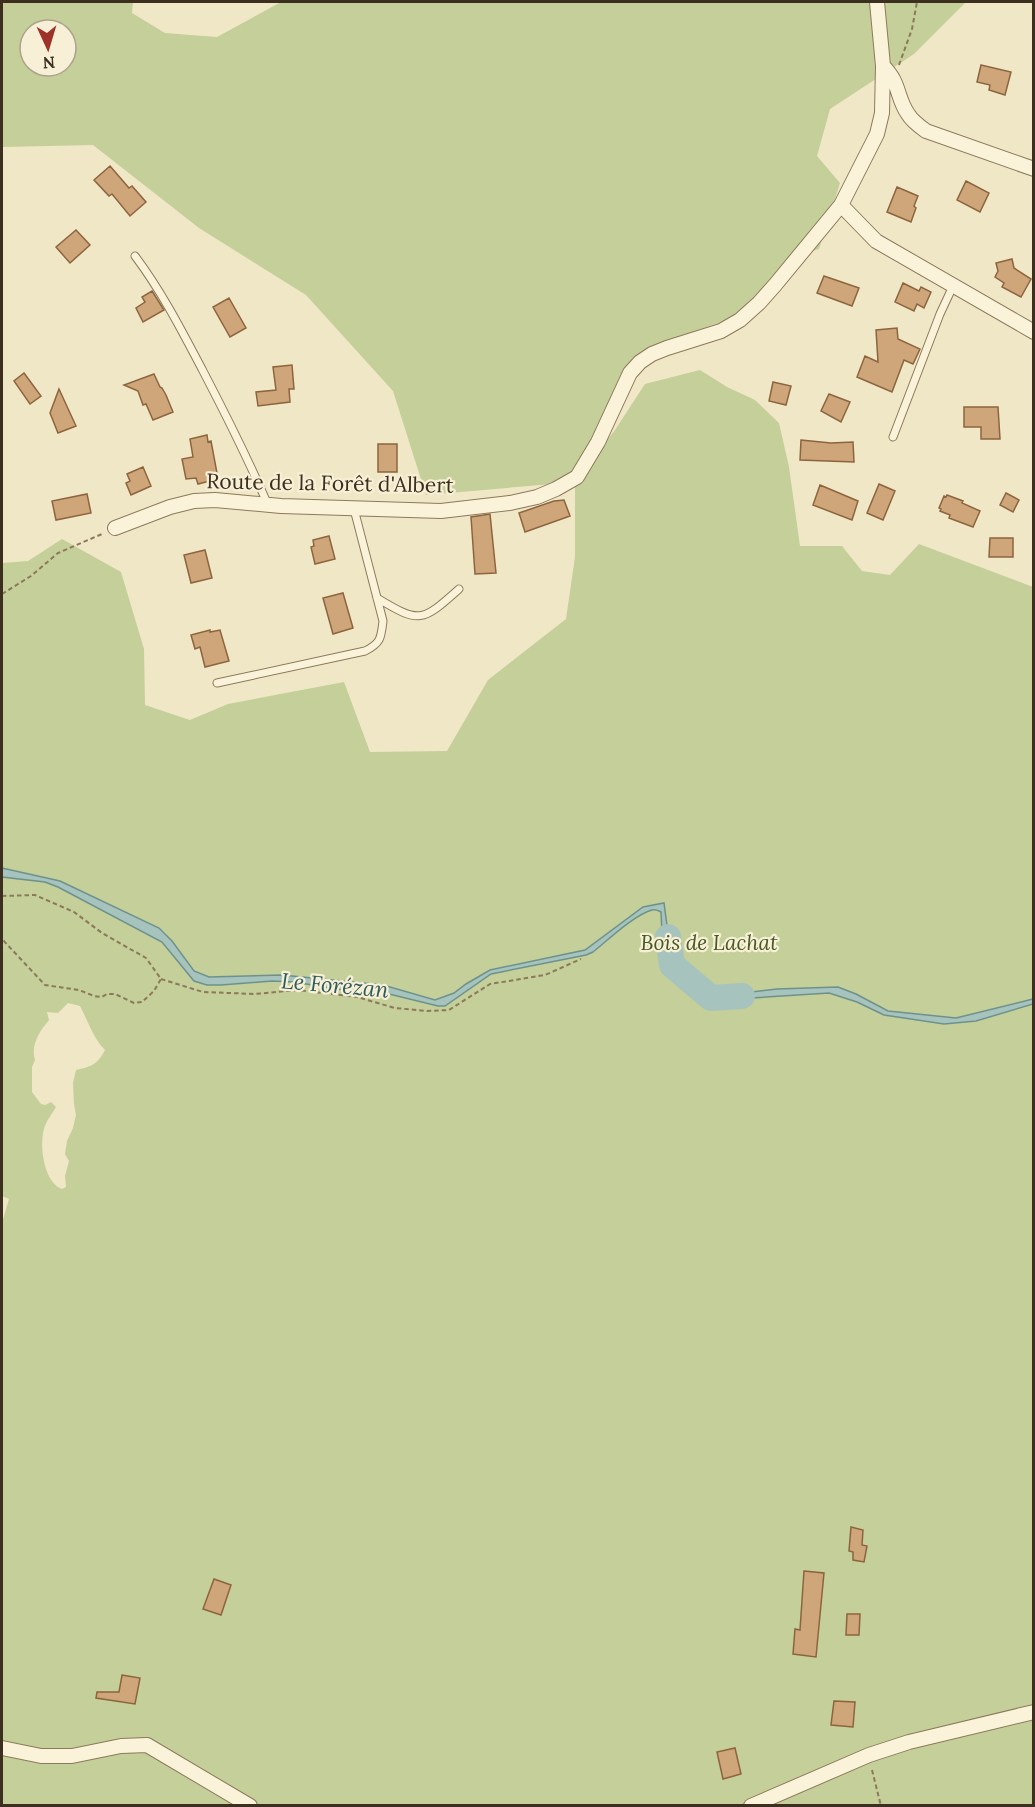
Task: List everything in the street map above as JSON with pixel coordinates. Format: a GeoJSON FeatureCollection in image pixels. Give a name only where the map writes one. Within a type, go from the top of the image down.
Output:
{"type":"FeatureCollection","features":[{"type":"Feature","properties":{"kind":"street"},"geometry":{"type":"LineString","coordinates":[[877,2],[888,72],[898,88],[908,115],[915,124],[926,131],[1034,169]]}},
{"type":"Feature","properties":{"kind":"street","name":"Route de la Forêt d'Albert"},"geometry":{"type":"LineString","coordinates":[[116,528],[170,507],[194,501],[215,500],[268,505],[441,511],[510,503],[537,497],[577,477],[598,442],[630,373],[640,362],[667,348],[721,331],[740,320],[775,285],[842,205],[877,134],[888,72]]}},
{"type":"Feature","properties":{"kind":"street"},"geometry":{"type":"LineString","coordinates":[[842,205],[876,242],[1034,332]]}},
{"type":"Feature","properties":{"kind":"street"},"geometry":{"type":"LineString","coordinates":[[751,1806],[869,1755],[909,1742],[1034,1712]]}},
{"type":"Feature","properties":{"kind":"street"},"geometry":{"type":"LineString","coordinates":[[2,1748],[41,1756],[72,1756],[128,1745],[147,1745],[250,1806]]}},
{"type":"Feature","properties":{"kind":"lane"},"geometry":{"type":"LineString","coordinates":[[135,256],[156,284],[195,355],[243,448],[268,505]]}},
{"type":"Feature","properties":{"kind":"lane"},"geometry":{"type":"LineString","coordinates":[[893,437],[953,286]]}},
{"type":"Feature","properties":{"kind":"lane"},"geometry":{"type":"LineString","coordinates":[[217,682],[365,651],[375,646],[381,636],[383,621],[354,509]]}},
{"type":"Feature","properties":{"kind":"lane"},"geometry":{"type":"LineString","coordinates":[[377,598],[399,611],[422,616],[446,601],[459,589]]}},
{"type":"Feature","properties":{"kind":"path"},"geometry":{"type":"LineString","coordinates":[[888,72],[901,60],[912,29],[917,2]]}},
{"type":"Feature","properties":{"kind":"path"},"geometry":{"type":"LineString","coordinates":[[2,594],[32,576],[58,553],[116,528]]}},
{"type":"Feature","properties":{"kind":"path"},"geometry":{"type":"LineString","coordinates":[[2,896],[35,895],[74,912],[102,933],[146,958],[161,979],[203,992],[255,994],[298,990],[357,997],[395,1008],[449,1010],[490,984],[545,975],[580,959]]}},
{"type":"Feature","properties":{"kind":"path"},"geometry":{"type":"LineString","coordinates":[[2,939],[45,985],[79,990],[94,996],[115,994],[134,1003],[142,1002],[154,991],[161,979]]}},
{"type":"Feature","properties":{"kind":"path"},"geometry":{"type":"LineString","coordinates":[[869,1755],[881,1806]]}},
{"type":"Feature","properties":{"kind":"green space","name":"Bois de Lachat"},"geometry":{"type":"Polygon","coordinates":[[[2,2],[133,2],[132,13],[165,33],[217,37],[281,2],[966,2],[914,54],[830,109],[817,156],[840,183],[819,249],[794,256],[755,301],[724,321],[661,343],[625,371],[583,455],[576,479],[615,430],[645,384],[700,370],[727,387],[755,400],[779,423],[789,467],[800,546],[842,546],[862,571],[890,575],[919,544],[1033,587],[1033,1805],[2,1805],[2,1223],[9,1199],[2,1196],[2,563],[28,561],[62,539],[121,572],[144,649],[145,705],[190,720],[228,704],[344,682],[370,752],[447,751],[488,680],[566,619],[575,557],[575,482],[426,495],[393,391],[306,295],[199,228],[93,145],[2,147],[2,2]],[[68,1003],[58,1013],[47,1012],[49,1020],[35,1044],[35,1060],[32,1067],[32,1092],[41,1104],[51,1102],[56,1107],[44,1129],[42,1145],[47,1172],[56,1185],[62,1189],[66,1187],[65,1176],[69,1161],[65,1154],[67,1141],[76,1115],[73,1083],[76,1070],[94,1064],[105,1050],[94,1035],[80,1006],[68,1003]]]}},
{"type":"Feature","properties":{"kind":"water"},"geometry":{"type":"Polygon","coordinates":[[[2,868],[60,881],[159,928],[172,941],[194,971],[209,977],[282,975],[383,985],[435,1000],[454,993],[490,970],[585,950],[643,907],[664,903],[672,964],[696,991],[711,997],[777,989],[838,987],[888,1011],[956,1018],[1033,999],[1033,1004],[976,1021],[944,1024],[884,1015],[857,1002],[829,993],[752,998],[710,1004],[701,1002],[694,998],[675,975],[663,953],[661,912],[655,910],[629,922],[593,952],[491,974],[445,1006],[389,994],[335,989],[295,982],[207,985],[194,981],[162,942],[58,887],[45,882],[2,877],[2,868]]]}},
{"type":"Feature","properties":{"kind":"building"},"geometry":{"type":"Polygon","coordinates":[[[981,65],[1011,72],[1005,95],[989,90],[990,85],[977,82],[981,65]]]}},
{"type":"Feature","properties":{"kind":"building"},"geometry":{"type":"Polygon","coordinates":[[[110,166],[129,188],[132,186],[146,202],[130,216],[112,194],[109,196],[94,180],[110,166]]]}},
{"type":"Feature","properties":{"kind":"building"},"geometry":{"type":"Polygon","coordinates":[[[966,181],[989,193],[980,212],[957,200],[966,181]]]}},
{"type":"Feature","properties":{"kind":"building"},"geometry":{"type":"Polygon","coordinates":[[[897,187],[918,196],[911,222],[887,212],[897,187]]]}},
{"type":"Feature","properties":{"kind":"building"},"geometry":{"type":"Polygon","coordinates":[[[76,230],[90,245],[70,263],[56,247],[76,230]]]}},
{"type":"Feature","properties":{"kind":"building"},"geometry":{"type":"Polygon","coordinates":[[[1012,259],[1014,268],[1031,279],[1021,297],[1002,287],[1004,283],[995,277],[998,271],[996,263],[1012,259]]]}},
{"type":"Feature","properties":{"kind":"building"},"geometry":{"type":"Polygon","coordinates":[[[824,276],[859,288],[852,306],[817,293],[824,276]]]}},
{"type":"Feature","properties":{"kind":"building"},"geometry":{"type":"Polygon","coordinates":[[[903,283],[919,291],[921,287],[931,292],[924,308],[917,304],[914,311],[895,302],[903,283]]]}},
{"type":"Feature","properties":{"kind":"building"},"geometry":{"type":"Polygon","coordinates":[[[152,291],[164,310],[143,322],[136,308],[145,302],[142,297],[152,291]]]}},
{"type":"Feature","properties":{"kind":"building"},"geometry":{"type":"Polygon","coordinates":[[[229,298],[246,328],[230,337],[213,307],[229,298]]]}},
{"type":"Feature","properties":{"kind":"building"},"geometry":{"type":"Polygon","coordinates":[[[897,328],[898,339],[920,349],[913,364],[904,360],[892,392],[857,377],[865,356],[878,362],[876,330],[897,328]]]}},
{"type":"Feature","properties":{"kind":"building"},"geometry":{"type":"Polygon","coordinates":[[[292,365],[294,389],[289,389],[290,402],[258,406],[256,392],[276,390],[273,367],[292,365]]]}},
{"type":"Feature","properties":{"kind":"building"},"geometry":{"type":"Polygon","coordinates":[[[24,373],[41,396],[30,404],[14,381],[24,373]]]}},
{"type":"Feature","properties":{"kind":"building"},"geometry":{"type":"Polygon","coordinates":[[[154,374],[173,412],[153,420],[146,404],[143,405],[138,391],[124,385],[154,374]]]}},
{"type":"Feature","properties":{"kind":"building"},"geometry":{"type":"Polygon","coordinates":[[[773,382],[791,386],[786,405],[769,401],[773,382]]]}},
{"type":"Feature","properties":{"kind":"building"},"geometry":{"type":"Polygon","coordinates":[[[59,389],[76,426],[58,433],[50,413],[59,389]]]}},
{"type":"Feature","properties":{"kind":"building"},"geometry":{"type":"Polygon","coordinates":[[[829,394],[850,402],[841,422],[821,411],[829,394]]]}},
{"type":"Feature","properties":{"kind":"building"},"geometry":{"type":"Polygon","coordinates":[[[964,407],[998,407],[1000,439],[981,439],[981,427],[964,427],[964,407]]]}},
{"type":"Feature","properties":{"kind":"building"},"geometry":{"type":"Polygon","coordinates":[[[207,435],[208,442],[211,441],[217,473],[209,474],[210,481],[198,484],[196,478],[186,479],[182,459],[193,457],[190,439],[207,435]]]}},
{"type":"Feature","properties":{"kind":"building"},"geometry":{"type":"Polygon","coordinates":[[[801,440],[831,443],[853,442],[854,462],[800,460],[801,440]]]}},
{"type":"Feature","properties":{"kind":"building"},"geometry":{"type":"Polygon","coordinates":[[[378,444],[397,444],[397,472],[378,472],[378,444]]]}},
{"type":"Feature","properties":{"kind":"building"},"geometry":{"type":"Polygon","coordinates":[[[143,467],[151,486],[131,495],[126,483],[130,481],[127,474],[143,467]]]}},
{"type":"Feature","properties":{"kind":"building"},"geometry":{"type":"Polygon","coordinates":[[[879,484],[895,491],[883,520],[867,513],[879,484]]]}},
{"type":"Feature","properties":{"kind":"building"},"geometry":{"type":"Polygon","coordinates":[[[820,485],[858,501],[852,520],[813,505],[820,485]]]}},
{"type":"Feature","properties":{"kind":"building"},"geometry":{"type":"Polygon","coordinates":[[[1006,493],[1019,500],[1013,512],[1000,505],[1006,493]]]}},
{"type":"Feature","properties":{"kind":"building"},"geometry":{"type":"Polygon","coordinates":[[[87,494],[91,513],[56,520],[52,501],[87,494]]]}},
{"type":"Feature","properties":{"kind":"building"},"geometry":{"type":"Polygon","coordinates":[[[947,495],[980,511],[973,527],[949,518],[950,515],[940,511],[944,496],[947,495]]]}},
{"type":"Feature","properties":{"kind":"building"},"geometry":{"type":"Polygon","coordinates":[[[564,500],[570,516],[525,532],[519,513],[554,501],[564,500]]]}},
{"type":"Feature","properties":{"kind":"building"},"geometry":{"type":"Polygon","coordinates":[[[490,514],[496,573],[475,574],[471,517],[490,514]]]}},
{"type":"Feature","properties":{"kind":"building"},"geometry":{"type":"Polygon","coordinates":[[[329,536],[335,559],[315,564],[311,547],[314,546],[313,540],[329,536]]]}},
{"type":"Feature","properties":{"kind":"building"},"geometry":{"type":"Polygon","coordinates":[[[990,538],[1013,538],[1013,557],[989,557],[990,538]]]}},
{"type":"Feature","properties":{"kind":"building"},"geometry":{"type":"Polygon","coordinates":[[[205,550],[212,578],[191,583],[184,555],[205,550]]]}},
{"type":"Feature","properties":{"kind":"building"},"geometry":{"type":"Polygon","coordinates":[[[343,593],[353,628],[333,634],[323,598],[343,593]]]}},
{"type":"Feature","properties":{"kind":"building"},"geometry":{"type":"Polygon","coordinates":[[[210,630],[210,632],[220,630],[229,661],[205,667],[200,647],[195,649],[191,635],[210,630]]]}},
{"type":"Feature","properties":{"kind":"building"},"geometry":{"type":"Polygon","coordinates":[[[851,1527],[863,1530],[862,1545],[867,1546],[864,1562],[853,1560],[853,1552],[849,1551],[851,1527]]]}},
{"type":"Feature","properties":{"kind":"building"},"geometry":{"type":"Polygon","coordinates":[[[804,1571],[824,1573],[816,1657],[793,1654],[795,1629],[800,1630],[804,1571]]]}},
{"type":"Feature","properties":{"kind":"building"},"geometry":{"type":"Polygon","coordinates":[[[214,1579],[231,1585],[221,1615],[203,1609],[214,1579]]]}},
{"type":"Feature","properties":{"kind":"building"},"geometry":{"type":"Polygon","coordinates":[[[847,1614],[860,1614],[859,1635],[846,1635],[847,1614]]]}},
{"type":"Feature","properties":{"kind":"building"},"geometry":{"type":"Polygon","coordinates":[[[122,1675],[140,1678],[135,1704],[96,1698],[97,1692],[119,1692],[122,1675]]]}},
{"type":"Feature","properties":{"kind":"building"},"geometry":{"type":"Polygon","coordinates":[[[834,1701],[855,1702],[853,1727],[831,1725],[834,1701]]]}},
{"type":"Feature","properties":{"kind":"building"},"geometry":{"type":"Polygon","coordinates":[[[735,1748],[741,1774],[723,1779],[717,1752],[735,1748]]]}},
{"type":"Feature","properties":{"kind":"waterway","name":"Le Forézan"},"geometry":{"type":"LineString","coordinates":[[668,937],[672,965],[711,998],[742,996]]}}]}
